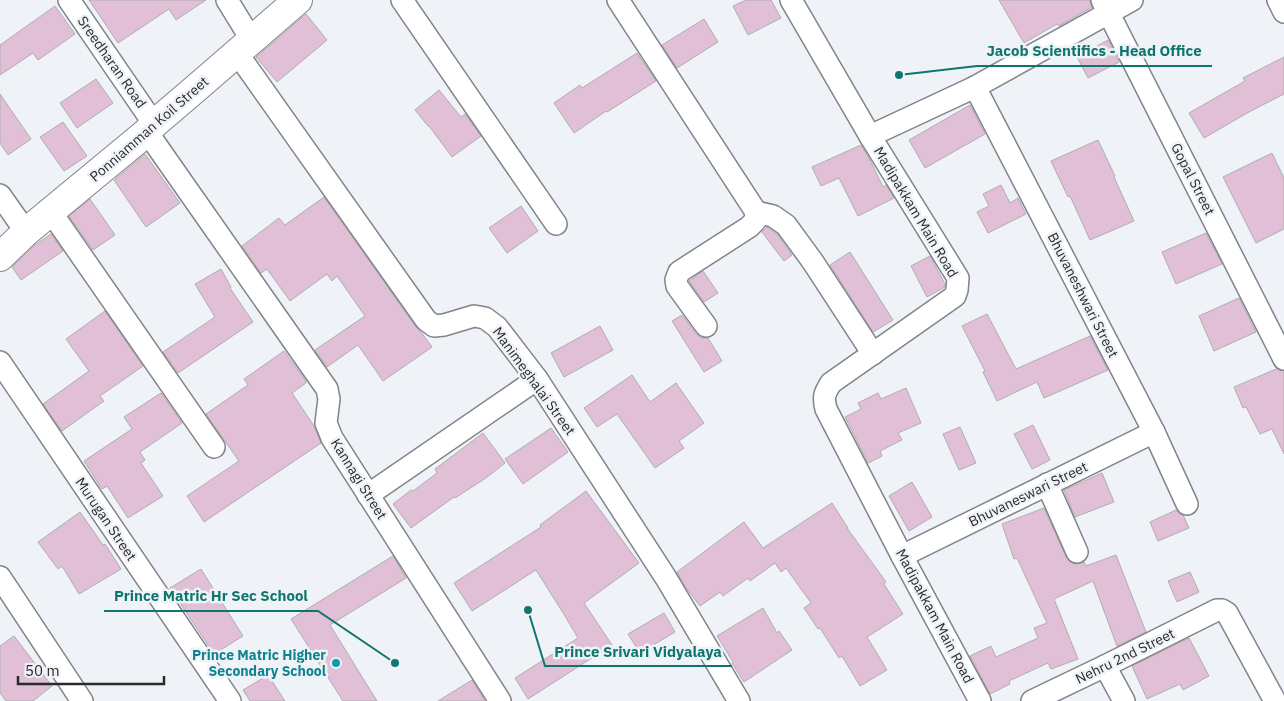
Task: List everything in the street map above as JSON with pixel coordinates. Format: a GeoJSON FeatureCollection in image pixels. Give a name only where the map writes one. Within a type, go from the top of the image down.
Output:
{"type":"FeatureCollection","features":[{"type":"Feature","properties":{"kind":"street","name":"Sreedharan Road"},"geometry":{"type":"LineString","coordinates":[[69,0],[151,128]]}},
{"type":"Feature","properties":{"kind":"street","name":"Manimeghalai Street"},"geometry":{"type":"LineString","coordinates":[[227,0],[244,46],[426,320],[434,326],[474,316],[485,318],[497,326],[537,380],[666,578],[739,701]]}},
{"type":"Feature","properties":{"kind":"street","name":"Ponniamman Koil Street"},"geometry":{"type":"LineString","coordinates":[[0,257],[26,232],[151,128],[298,0]]}},
{"type":"Feature","properties":{"kind":"street"},"geometry":{"type":"LineString","coordinates":[[402,0],[556,224]]}},
{"type":"Feature","properties":{"kind":"street"},"geometry":{"type":"LineString","coordinates":[[618,0],[756,212],[755,221],[749,227],[678,272],[677,286],[706,326]]}},
{"type":"Feature","properties":{"kind":"street","name":"Madipakkam Main Road"},"geometry":{"type":"LineString","coordinates":[[791,0],[870,136],[958,278],[955,296],[830,383],[824,394],[824,400],[826,409],[902,556],[980,701]]}},
{"type":"Feature","properties":{"kind":"street"},"geometry":{"type":"LineString","coordinates":[[870,136],[975,87],[1106,7],[1132,0]]}},
{"type":"Feature","properties":{"kind":"street"},"geometry":{"type":"LineString","coordinates":[[1278,0],[1284,12]]}},
{"type":"Feature","properties":{"kind":"street","name":"Gopal Street"},"geometry":{"type":"LineString","coordinates":[[1106,7],[1284,359]]}},
{"type":"Feature","properties":{"kind":"street","name":"Bhuvaneshwari Street"},"geometry":{"type":"LineString","coordinates":[[975,87],[1154,432],[1188,504]]}},
{"type":"Feature","properties":{"kind":"street","name":"Kannagi Street"},"geometry":{"type":"LineString","coordinates":[[151,128],[327,389],[329,398],[326,423],[332,438],[500,701]]}},
{"type":"Feature","properties":{"kind":"street"},"geometry":{"type":"LineString","coordinates":[[0,195],[26,232]]}},
{"type":"Feature","properties":{"kind":"street"},"geometry":{"type":"LineString","coordinates":[[51,212],[214,447]]}},
{"type":"Feature","properties":{"kind":"street"},"geometry":{"type":"LineString","coordinates":[[756,212],[774,216],[786,225],[813,262],[873,354]]}},
{"type":"Feature","properties":{"kind":"street","name":"Murugan Street"},"geometry":{"type":"LineString","coordinates":[[0,362],[230,701]]}},
{"type":"Feature","properties":{"kind":"street"},"geometry":{"type":"LineString","coordinates":[[368,495],[537,380]]}},
{"type":"Feature","properties":{"kind":"street","name":"Bhuvaneswari Street"},"geometry":{"type":"LineString","coordinates":[[902,556],[1154,432]]}},
{"type":"Feature","properties":{"kind":"street"},"geometry":{"type":"LineString","coordinates":[[1047,484],[1077,552]]}},
{"type":"Feature","properties":{"kind":"street"},"geometry":{"type":"LineString","coordinates":[[0,577],[82,701]]}},
{"type":"Feature","properties":{"kind":"street","name":"Nehru 2nd Street"},"geometry":{"type":"LineString","coordinates":[[1032,701],[1218,610],[1222,610],[1227,612],[1275,701]]}},
{"type":"Feature","properties":{"kind":"street"},"geometry":{"type":"LineString","coordinates":[[1104,666],[1124,701]]}},
{"type":"Feature","properties":{"kind":"building"},"geometry":{"type":"Polygon","coordinates":[[[89,0],[206,0],[176,20],[169,9],[118,43],[89,0]]]}},
{"type":"Feature","properties":{"kind":"building"},"geometry":{"type":"Polygon","coordinates":[[[746,0],[771,0],[781,18],[748,35],[733,6],[746,0]]]}},
{"type":"Feature","properties":{"kind":"building"},"geometry":{"type":"Polygon","coordinates":[[[999,0],[1090,0],[1092,7],[1024,43],[999,0]]]}},
{"type":"Feature","properties":{"kind":"building"},"geometry":{"type":"Polygon","coordinates":[[[55,6],[75,34],[38,60],[33,53],[0,75],[0,45],[55,6]]]}},
{"type":"Feature","properties":{"kind":"building"},"geometry":{"type":"Polygon","coordinates":[[[306,14],[327,40],[277,82],[256,57],[306,14]]]}},
{"type":"Feature","properties":{"kind":"building"},"geometry":{"type":"Polygon","coordinates":[[[704,19],[718,42],[677,68],[662,45],[704,19]]]}},
{"type":"Feature","properties":{"kind":"building"},"geometry":{"type":"Polygon","coordinates":[[[1108,40],[1119,62],[1088,78],[1077,57],[1108,40]]]}},
{"type":"Feature","properties":{"kind":"building"},"geometry":{"type":"Polygon","coordinates":[[[637,53],[656,81],[574,133],[554,103],[580,85],[582,88],[637,53]]]}},
{"type":"Feature","properties":{"kind":"building"},"geometry":{"type":"Polygon","coordinates":[[[1284,57],[1284,94],[1204,138],[1189,113],[1245,81],[1243,78],[1284,57]]]}},
{"type":"Feature","properties":{"kind":"building"},"geometry":{"type":"Polygon","coordinates":[[[96,79],[113,103],[77,128],[60,103],[96,79]]]}},
{"type":"Feature","properties":{"kind":"building"},"geometry":{"type":"Polygon","coordinates":[[[439,90],[461,117],[465,114],[481,136],[452,157],[415,110],[439,90]]]}},
{"type":"Feature","properties":{"kind":"building"},"geometry":{"type":"Polygon","coordinates":[[[0,94],[31,139],[8,155],[0,143],[0,94]]]}},
{"type":"Feature","properties":{"kind":"building"},"geometry":{"type":"Polygon","coordinates":[[[970,105],[985,134],[925,168],[909,140],[970,105]]]}},
{"type":"Feature","properties":{"kind":"building"},"geometry":{"type":"Polygon","coordinates":[[[63,122],[87,156],[64,171],[40,137],[63,122]]]}},
{"type":"Feature","properties":{"kind":"building"},"geometry":{"type":"Polygon","coordinates":[[[1098,140],[1134,221],[1090,240],[1070,196],[1068,197],[1051,161],[1098,140]]]}},
{"type":"Feature","properties":{"kind":"building"},"geometry":{"type":"Polygon","coordinates":[[[861,145],[883,187],[886,185],[894,198],[858,216],[839,178],[821,186],[812,167],[861,145]]]}},
{"type":"Feature","properties":{"kind":"building"},"geometry":{"type":"Polygon","coordinates":[[[1272,153],[1284,178],[1284,229],[1256,243],[1223,177],[1272,153]]]}},
{"type":"Feature","properties":{"kind":"building"},"geometry":{"type":"Polygon","coordinates":[[[145,154],[180,203],[146,227],[114,180],[145,154]]]}},
{"type":"Feature","properties":{"kind":"building"},"geometry":{"type":"Polygon","coordinates":[[[1001,185],[1010,203],[1018,198],[1026,214],[988,233],[977,212],[989,206],[983,194],[1001,185]]]}},
{"type":"Feature","properties":{"kind":"building"},"geometry":{"type":"Polygon","coordinates":[[[324,197],[432,347],[383,381],[358,345],[327,367],[315,350],[365,316],[337,276],[332,281],[327,274],[290,301],[267,269],[261,273],[242,246],[279,218],[285,225],[324,197]]]}},
{"type":"Feature","properties":{"kind":"building"},"geometry":{"type":"Polygon","coordinates":[[[90,199],[115,235],[93,250],[69,216],[90,199]]]}},
{"type":"Feature","properties":{"kind":"building"},"geometry":{"type":"Polygon","coordinates":[[[521,206],[538,231],[507,253],[489,228],[521,206]]]}},
{"type":"Feature","properties":{"kind":"building"},"geometry":{"type":"Polygon","coordinates":[[[767,227],[777,234],[792,255],[784,261],[762,232],[767,227]]]}},
{"type":"Feature","properties":{"kind":"building"},"geometry":{"type":"Polygon","coordinates":[[[1206,233],[1222,264],[1176,284],[1162,252],[1206,233]]]}},
{"type":"Feature","properties":{"kind":"building"},"geometry":{"type":"Polygon","coordinates":[[[51,234],[63,251],[21,280],[12,267],[35,245],[51,234]]]}},
{"type":"Feature","properties":{"kind":"building"},"geometry":{"type":"Polygon","coordinates":[[[850,252],[893,320],[873,332],[830,265],[850,252]]]}},
{"type":"Feature","properties":{"kind":"building"},"geometry":{"type":"Polygon","coordinates":[[[930,256],[945,287],[927,297],[911,266],[930,256]]]}},
{"type":"Feature","properties":{"kind":"building"},"geometry":{"type":"Polygon","coordinates":[[[221,269],[230,288],[253,322],[178,373],[163,352],[215,317],[195,284],[221,269]]]}},
{"type":"Feature","properties":{"kind":"building"},"geometry":{"type":"Polygon","coordinates":[[[703,271],[718,293],[704,302],[689,281],[703,271]]]}},
{"type":"Feature","properties":{"kind":"building"},"geometry":{"type":"Polygon","coordinates":[[[1239,298],[1256,332],[1214,351],[1199,316],[1239,298]]]}},
{"type":"Feature","properties":{"kind":"building"},"geometry":{"type":"Polygon","coordinates":[[[105,311],[143,366],[100,396],[104,401],[62,431],[43,404],[89,371],[66,339],[105,311]]]}},
{"type":"Feature","properties":{"kind":"building"},"geometry":{"type":"Polygon","coordinates":[[[987,314],[1016,369],[1090,336],[1108,370],[1044,398],[1037,382],[997,401],[983,372],[985,371],[962,326],[987,314]]]}},
{"type":"Feature","properties":{"kind":"building"},"geometry":{"type":"Polygon","coordinates":[[[682,315],[696,334],[701,338],[708,338],[722,361],[704,372],[672,321],[682,315]]]}},
{"type":"Feature","properties":{"kind":"building"},"geometry":{"type":"Polygon","coordinates":[[[600,326],[613,350],[564,377],[551,353],[600,326]]]}},
{"type":"Feature","properties":{"kind":"building"},"geometry":{"type":"Polygon","coordinates":[[[284,351],[306,381],[306,383],[292,393],[314,426],[321,443],[204,522],[187,496],[239,461],[206,414],[248,385],[244,379],[284,351]]]}},
{"type":"Feature","properties":{"kind":"building"},"geometry":{"type":"Polygon","coordinates":[[[1276,369],[1284,371],[1284,454],[1272,429],[1260,434],[1246,407],[1243,408],[1234,387],[1276,369]]]}},
{"type":"Feature","properties":{"kind":"building"},"geometry":{"type":"Polygon","coordinates":[[[632,375],[650,402],[676,383],[704,423],[679,441],[684,448],[655,468],[617,414],[597,427],[584,408],[632,375]]]}},
{"type":"Feature","properties":{"kind":"building"},"geometry":{"type":"Polygon","coordinates":[[[906,388],[921,423],[898,433],[902,440],[880,451],[882,456],[868,463],[845,417],[861,409],[858,403],[878,393],[881,399],[906,388]]]}},
{"type":"Feature","properties":{"kind":"building"},"geometry":{"type":"Polygon","coordinates":[[[161,393],[182,423],[140,452],[145,460],[141,463],[163,496],[128,518],[107,486],[102,489],[84,461],[132,429],[124,417],[161,393]]]}},
{"type":"Feature","properties":{"kind":"building"},"geometry":{"type":"Polygon","coordinates":[[[1033,425],[1050,460],[1032,469],[1014,434],[1033,425]]]}},
{"type":"Feature","properties":{"kind":"building"},"geometry":{"type":"Polygon","coordinates":[[[960,427],[976,463],[959,470],[943,434],[960,427]]]}},
{"type":"Feature","properties":{"kind":"building"},"geometry":{"type":"Polygon","coordinates":[[[551,428],[568,452],[523,484],[505,459],[551,428]]]}},
{"type":"Feature","properties":{"kind":"building"},"geometry":{"type":"Polygon","coordinates":[[[483,433],[505,463],[486,478],[454,497],[411,528],[393,504],[437,473],[435,469],[483,433]]]}},
{"type":"Feature","properties":{"kind":"building"},"geometry":{"type":"Polygon","coordinates":[[[1102,473],[1114,502],[1075,517],[1064,490],[1102,473]]]}},
{"type":"Feature","properties":{"kind":"building"},"geometry":{"type":"Polygon","coordinates":[[[912,482],[932,517],[909,531],[889,496],[912,482]]]}},
{"type":"Feature","properties":{"kind":"building"},"geometry":{"type":"Polygon","coordinates":[[[586,491],[639,563],[584,603],[612,645],[528,699],[515,678],[578,638],[536,570],[472,611],[454,583],[541,527],[540,525],[586,491]]]}},
{"type":"Feature","properties":{"kind":"building"},"geometry":{"type":"Polygon","coordinates":[[[832,503],[847,528],[886,582],[884,584],[903,614],[867,637],[887,670],[860,686],[842,656],[839,658],[820,628],[818,629],[804,608],[811,603],[786,568],[781,572],[775,563],[750,581],[748,578],[723,596],[720,592],[700,606],[686,588],[677,572],[744,522],[763,548],[832,503]]]}},
{"type":"Feature","properties":{"kind":"building"},"geometry":{"type":"Polygon","coordinates":[[[1044,508],[1070,562],[1076,564],[1084,562],[1086,566],[1116,555],[1146,632],[1117,646],[1093,581],[1054,599],[1078,659],[1051,669],[1048,663],[1009,681],[1010,684],[990,694],[970,656],[991,646],[996,657],[1038,638],[1034,628],[1047,623],[1017,558],[1014,559],[1002,524],[1044,508]]]}},
{"type":"Feature","properties":{"kind":"building"},"geometry":{"type":"Polygon","coordinates":[[[1176,510],[1179,514],[1183,515],[1189,528],[1158,541],[1150,522],[1176,510]]]}},
{"type":"Feature","properties":{"kind":"building"},"geometry":{"type":"Polygon","coordinates":[[[80,512],[103,545],[105,544],[121,569],[79,594],[62,566],[58,569],[38,542],[80,512]]]}},
{"type":"Feature","properties":{"kind":"building","name":"Prince Matric Higher Secondary School"},"geometry":{"type":"Polygon","coordinates":[[[393,556],[406,578],[330,625],[377,701],[343,701],[291,619],[393,556]]]}},
{"type":"Feature","properties":{"kind":"building"},"geometry":{"type":"Polygon","coordinates":[[[201,569],[243,636],[214,654],[170,588],[201,569]]]}},
{"type":"Feature","properties":{"kind":"building"},"geometry":{"type":"Polygon","coordinates":[[[1190,572],[1199,592],[1177,602],[1168,581],[1190,572]]]}},
{"type":"Feature","properties":{"kind":"building"},"geometry":{"type":"Polygon","coordinates":[[[763,608],[777,633],[779,631],[792,650],[744,682],[717,636],[763,608]]]}},
{"type":"Feature","properties":{"kind":"building"},"geometry":{"type":"Polygon","coordinates":[[[664,613],[675,632],[640,653],[628,634],[664,613]]]}},
{"type":"Feature","properties":{"kind":"building"},"geometry":{"type":"Polygon","coordinates":[[[14,636],[52,686],[33,701],[6,701],[0,693],[0,646],[14,636]]]}},
{"type":"Feature","properties":{"kind":"building"},"geometry":{"type":"Polygon","coordinates":[[[1189,638],[1209,676],[1183,690],[1180,684],[1147,699],[1132,666],[1189,638]]]}},
{"type":"Feature","properties":{"kind":"building"},"geometry":{"type":"Polygon","coordinates":[[[268,675],[285,701],[250,701],[243,690],[268,675]]]}},
{"type":"Feature","properties":{"kind":"building"},"geometry":{"type":"Polygon","coordinates":[[[472,680],[485,701],[438,701],[472,680]]]}},
{"type":"Feature","properties":{"kind":"place","name":"Jacob Scientifics - Head Office"},"geometry":{"type":"Point","coordinates":[899,75]}},
{"type":"Feature","properties":{"kind":"place","name":"Prince Srivari Vidyalaya"},"geometry":{"type":"Point","coordinates":[528,610]}},
{"type":"Feature","properties":{"kind":"place","name":"Prince Matric Higher Secondary School"},"geometry":{"type":"Point","coordinates":[336,663]}},
{"type":"Feature","properties":{"kind":"place","name":"Prince Matric Hr Sec School"},"geometry":{"type":"Point","coordinates":[395,663]}}]}
